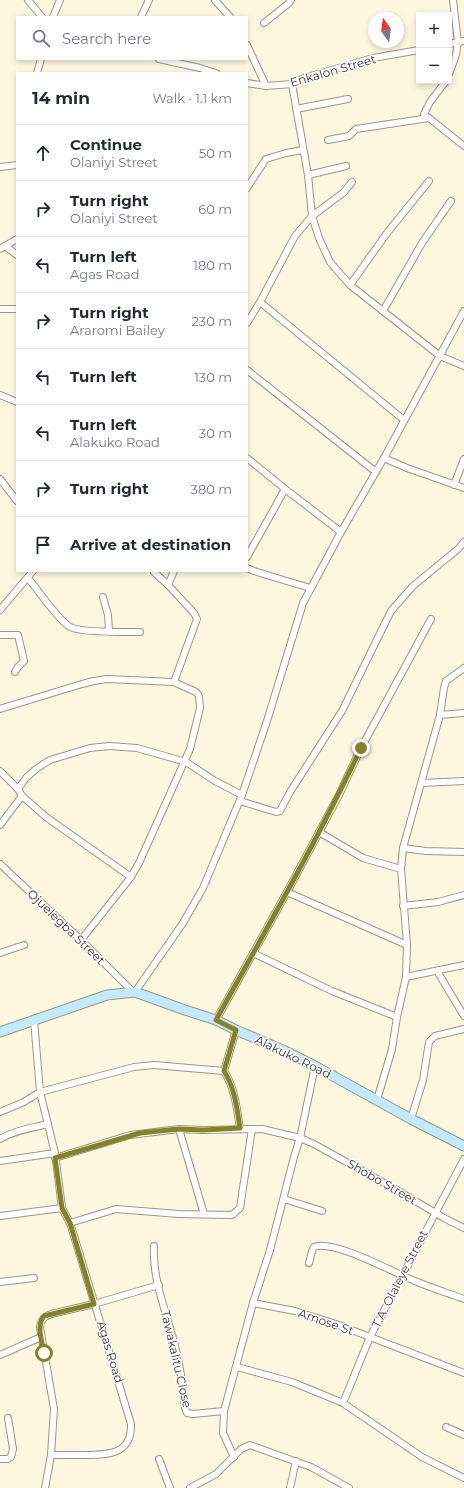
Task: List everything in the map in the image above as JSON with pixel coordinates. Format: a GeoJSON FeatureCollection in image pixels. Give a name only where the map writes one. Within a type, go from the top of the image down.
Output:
{"type":"FeatureCollection","features":[{"type":"Feature","properties":{"kind":"main road","name":"Alakuko Road"},"geometry":{"type":"LineString","coordinates":[[0,1032],[107,995],[134,991],[216,1020],[315,1066],[411,1119],[464,1146]]}},
{"type":"Feature","properties":{"kind":"street"},"geometry":{"type":"LineString","coordinates":[[28,0],[41,16]]}},
{"type":"Feature","properties":{"kind":"street"},"geometry":{"type":"LineString","coordinates":[[53,16],[60,0]]}},
{"type":"Feature","properties":{"kind":"street"},"geometry":{"type":"LineString","coordinates":[[141,16],[149,0]]}},
{"type":"Feature","properties":{"kind":"street"},"geometry":{"type":"LineString","coordinates":[[215,0],[229,16]]}},
{"type":"Feature","properties":{"kind":"street"},"geometry":{"type":"LineString","coordinates":[[264,23],[289,4],[291,0]]}},
{"type":"Feature","properties":{"kind":"street"},"geometry":{"type":"LineString","coordinates":[[452,66],[461,42],[453,0]]}},
{"type":"Feature","properties":{"kind":"street"},"geometry":{"type":"LineString","coordinates":[[248,47],[266,86]]}},
{"type":"Feature","properties":{"kind":"street","name":"Enkalon Street"},"geometry":{"type":"LineString","coordinates":[[248,83],[266,86],[292,84],[304,78],[373,58],[416,51]]}},
{"type":"Feature","properties":{"kind":"street"},"geometry":{"type":"LineString","coordinates":[[36,72],[41,60]]}},
{"type":"Feature","properties":{"kind":"street"},"geometry":{"type":"LineString","coordinates":[[163,60],[210,72]]}},
{"type":"Feature","properties":{"kind":"street"},"geometry":{"type":"LineString","coordinates":[[292,84],[308,175],[312,216],[319,238],[330,262],[350,285],[440,356],[464,366]]}},
{"type":"Feature","properties":{"kind":"street"},"geometry":{"type":"LineString","coordinates":[[444,84],[430,102],[424,114],[464,146]]}},
{"type":"Feature","properties":{"kind":"street"},"geometry":{"type":"LineString","coordinates":[[296,109],[348,99]]}},
{"type":"Feature","properties":{"kind":"street"},"geometry":{"type":"LineString","coordinates":[[328,140],[348,136],[356,129],[428,118]]}},
{"type":"Feature","properties":{"kind":"street"},"geometry":{"type":"LineString","coordinates":[[248,186],[266,160],[286,153],[303,150]]}},
{"type":"Feature","properties":{"kind":"street"},"geometry":{"type":"LineString","coordinates":[[0,167],[16,165]]}},
{"type":"Feature","properties":{"kind":"street"},"geometry":{"type":"LineString","coordinates":[[308,175],[346,166]]}},
{"type":"Feature","properties":{"kind":"street"},"geometry":{"type":"LineString","coordinates":[[350,285],[387,232],[429,181]]}},
{"type":"Feature","properties":{"kind":"street"},"geometry":{"type":"LineString","coordinates":[[248,321],[295,236],[312,216],[343,193],[352,182]]}},
{"type":"Feature","properties":{"kind":"street"},"geometry":{"type":"LineString","coordinates":[[383,311],[422,243],[451,201]]}},
{"type":"Feature","properties":{"kind":"street"},"geometry":{"type":"LineString","coordinates":[[3,248],[16,240]]}},
{"type":"Feature","properties":{"kind":"street"},"geometry":{"type":"LineString","coordinates":[[3,248],[16,254]]}},
{"type":"Feature","properties":{"kind":"street"},"geometry":{"type":"LineString","coordinates":[[260,302],[404,420]]}},
{"type":"Feature","properties":{"kind":"street"},"geometry":{"type":"LineString","coordinates":[[0,309],[16,309]]}},
{"type":"Feature","properties":{"kind":"street"},"geometry":{"type":"LineString","coordinates":[[134,991],[188,916],[203,888],[241,798],[267,721],[303,603],[310,588],[440,356],[462,321],[464,311]]}},
{"type":"Feature","properties":{"kind":"street"},"geometry":{"type":"LineString","coordinates":[[248,371],[376,472]]}},
{"type":"Feature","properties":{"kind":"street"},"geometry":{"type":"LineString","coordinates":[[0,395],[16,402]]}},
{"type":"Feature","properties":{"kind":"street"},"geometry":{"type":"LineString","coordinates":[[384,458],[407,468],[464,488]]}},
{"type":"Feature","properties":{"kind":"street"},"geometry":{"type":"LineString","coordinates":[[248,459],[285,490],[341,532]]}},
{"type":"Feature","properties":{"kind":"street"},"geometry":{"type":"LineString","coordinates":[[454,485],[464,459]]}},
{"type":"Feature","properties":{"kind":"street"},"geometry":{"type":"LineString","coordinates":[[0,479],[16,500]]}},
{"type":"Feature","properties":{"kind":"street"},"geometry":{"type":"LineString","coordinates":[[248,555],[285,490]]}},
{"type":"Feature","properties":{"kind":"street"},"geometry":{"type":"LineString","coordinates":[[18,789],[26,778],[50,760],[90,748],[109,746],[137,748],[186,762],[241,798],[276,812],[280,811],[290,792],[342,711],[391,612],[413,586],[458,549],[464,542]]}},
{"type":"Feature","properties":{"kind":"street"},"geometry":{"type":"LineString","coordinates":[[248,569],[254,572],[310,588]]}},
{"type":"Feature","properties":{"kind":"street"},"geometry":{"type":"LineString","coordinates":[[0,610],[32,572]]}},
{"type":"Feature","properties":{"kind":"street"},"geometry":{"type":"LineString","coordinates":[[154,572],[194,613],[197,619],[174,682]]}},
{"type":"Feature","properties":{"kind":"street"},"geometry":{"type":"LineString","coordinates":[[168,585],[174,572]]}},
{"type":"Feature","properties":{"kind":"street"},"geometry":{"type":"LineString","coordinates":[[28,578],[62,620],[70,627],[86,630],[140,632]]}},
{"type":"Feature","properties":{"kind":"street"},"geometry":{"type":"LineString","coordinates":[[103,597],[108,615],[109,631]]}},
{"type":"Feature","properties":{"kind":"street"},"geometry":{"type":"LineString","coordinates":[[216,1020],[287,892],[339,795],[361,748],[431,619]]}},
{"type":"Feature","properties":{"kind":"street"},"geometry":{"type":"LineString","coordinates":[[0,636],[18,635],[24,662],[15,672]]}},
{"type":"Feature","properties":{"kind":"street"},"geometry":{"type":"LineString","coordinates":[[377,1100],[388,1064],[406,977],[407,945],[401,869],[403,848],[440,715],[446,681],[464,668]]}},
{"type":"Feature","properties":{"kind":"street"},"geometry":{"type":"LineString","coordinates":[[0,709],[94,681],[107,679],[174,682],[196,692],[199,696],[200,702],[186,762],[139,863],[131,877],[81,940]]}},
{"type":"Feature","properties":{"kind":"street"},"geometry":{"type":"LineString","coordinates":[[440,715],[464,713]]}},
{"type":"Feature","properties":{"kind":"street"},"geometry":{"type":"LineString","coordinates":[[0,771],[18,789],[22,796],[46,817],[131,877]]}},
{"type":"Feature","properties":{"kind":"street"},"geometry":{"type":"LineString","coordinates":[[422,783],[464,781]]}},
{"type":"Feature","properties":{"kind":"street"},"geometry":{"type":"LineString","coordinates":[[0,825],[22,796]]}},
{"type":"Feature","properties":{"kind":"street"},"geometry":{"type":"LineString","coordinates":[[319,832],[363,858],[401,869]]}},
{"type":"Feature","properties":{"kind":"street"},"geometry":{"type":"LineString","coordinates":[[403,848],[426,851],[464,852]]}},
{"type":"Feature","properties":{"kind":"street"},"geometry":{"type":"LineString","coordinates":[[0,874],[2,866]]}},
{"type":"Feature","properties":{"kind":"street","name":"Ojuelegba Street"},"geometry":{"type":"LineString","coordinates":[[2,866],[134,991]]}},
{"type":"Feature","properties":{"kind":"street"},"geometry":{"type":"LineString","coordinates":[[287,892],[407,945]]}},
{"type":"Feature","properties":{"kind":"street"},"geometry":{"type":"LineString","coordinates":[[403,906],[438,902],[464,895]]}},
{"type":"Feature","properties":{"kind":"street"},"geometry":{"type":"LineString","coordinates":[[0,953],[24,945]]}},
{"type":"Feature","properties":{"kind":"street"},"geometry":{"type":"LineString","coordinates":[[254,953],[332,991],[397,1017]]}},
{"type":"Feature","properties":{"kind":"street"},"geometry":{"type":"LineString","coordinates":[[406,977],[464,965]]}},
{"type":"Feature","properties":{"kind":"street"},"geometry":{"type":"LineString","coordinates":[[437,971],[464,1016]]}},
{"type":"Feature","properties":{"kind":"street","name":"Agas Road"},"geometry":{"type":"LineString","coordinates":[[34,1020],[40,1092],[55,1156],[62,1208],[70,1223],[131,1424],[129,1439],[125,1446],[118,1452],[110,1454],[51,1455]]}},
{"type":"Feature","properties":{"kind":"street"},"geometry":{"type":"LineString","coordinates":[[411,1119],[424,1080],[429,1042],[434,1036],[464,1029]]}},
{"type":"Feature","properties":{"kind":"street"},"geometry":{"type":"LineString","coordinates":[[236,1030],[224,1071],[233,1090],[240,1128]]}},
{"type":"Feature","properties":{"kind":"street"},"geometry":{"type":"LineString","coordinates":[[0,1112],[24,1102],[40,1092],[134,1067],[154,1065],[224,1071]]}},
{"type":"Feature","properties":{"kind":"street"},"geometry":{"type":"LineString","coordinates":[[234,1457],[223,1433],[224,1411],[237,1367],[252,1303],[284,1199],[290,1170],[300,1138],[315,1066]]}},
{"type":"Feature","properties":{"kind":"street"},"geometry":{"type":"LineString","coordinates":[[0,1139],[17,1131],[48,1124]]}},
{"type":"Feature","properties":{"kind":"street","name":"Shobo Street"},"geometry":{"type":"LineString","coordinates":[[0,1161],[55,1156],[130,1135],[179,1129],[203,1130],[240,1128],[272,1131],[300,1138],[395,1188],[434,1213],[464,1228]]}},
{"type":"Feature","properties":{"kind":"street"},"geometry":{"type":"LineString","coordinates":[[179,1129],[204,1214]]}},
{"type":"Feature","properties":{"kind":"street"},"geometry":{"type":"LineString","coordinates":[[70,1223],[116,1209],[228,1216],[237,1212],[240,1208],[252,1129]]}},
{"type":"Feature","properties":{"kind":"street","name":"T.A. Olaleye Street"},"geometry":{"type":"LineString","coordinates":[[343,1403],[370,1337],[403,1276],[434,1213],[464,1159]]}},
{"type":"Feature","properties":{"kind":"street"},"geometry":{"type":"LineString","coordinates":[[284,1199],[322,1211]]}},
{"type":"Feature","properties":{"kind":"street"},"geometry":{"type":"LineString","coordinates":[[0,1216],[62,1208]]}},
{"type":"Feature","properties":{"kind":"street","name":"Tawakalitu Close"},"geometry":{"type":"LineString","coordinates":[[154,1246],[154,1263],[176,1349],[181,1373],[185,1408],[188,1413],[193,1414],[224,1411]]}},
{"type":"Feature","properties":{"kind":"street"},"geometry":{"type":"LineString","coordinates":[[309,1263],[314,1247],[323,1246],[358,1255],[403,1276],[464,1299]]}},
{"type":"Feature","properties":{"kind":"street"},"geometry":{"type":"LineString","coordinates":[[0,1282],[34,1278]]}},
{"type":"Feature","properties":{"kind":"street"},"geometry":{"type":"LineString","coordinates":[[45,1488],[51,1455],[54,1409],[40,1327],[41,1320],[44,1316],[94,1304],[159,1285]]}},
{"type":"Feature","properties":{"kind":"street","name":"Amose St"},"geometry":{"type":"LineString","coordinates":[[252,1303],[295,1311],[336,1324],[464,1373]]}},
{"type":"Feature","properties":{"kind":"street"},"geometry":{"type":"LineString","coordinates":[[0,1355],[42,1337]]}},
{"type":"Feature","properties":{"kind":"street"},"geometry":{"type":"LineString","coordinates":[[237,1367],[292,1382],[343,1403],[422,1457],[464,1478]]}},
{"type":"Feature","properties":{"kind":"street"},"geometry":{"type":"LineString","coordinates":[[0,1459],[8,1459],[11,1457],[13,1449],[8,1418]]}},
{"type":"Feature","properties":{"kind":"street"},"geometry":{"type":"LineString","coordinates":[[446,1427],[464,1435]]}},
{"type":"Feature","properties":{"kind":"street"},"geometry":{"type":"LineString","coordinates":[[190,1488],[216,1474],[241,1449],[250,1445],[311,1467],[349,1488]]}},
{"type":"Feature","properties":{"kind":"street"},"geometry":{"type":"LineString","coordinates":[[159,1458],[170,1488]]}},
{"type":"Feature","properties":{"kind":"street"},"geometry":{"type":"LineString","coordinates":[[290,1488],[296,1462]]}},
{"type":"Feature","properties":{"kind":"route"},"geometry":{"type":"LineString","coordinates":[[44,1353],[40,1327],[41,1320],[44,1316],[94,1304],[70,1223],[62,1208],[55,1158],[140,1133],[179,1129],[203,1130],[240,1128],[233,1090],[224,1071],[236,1030],[216,1020],[339,795],[361,748]]}}]}
